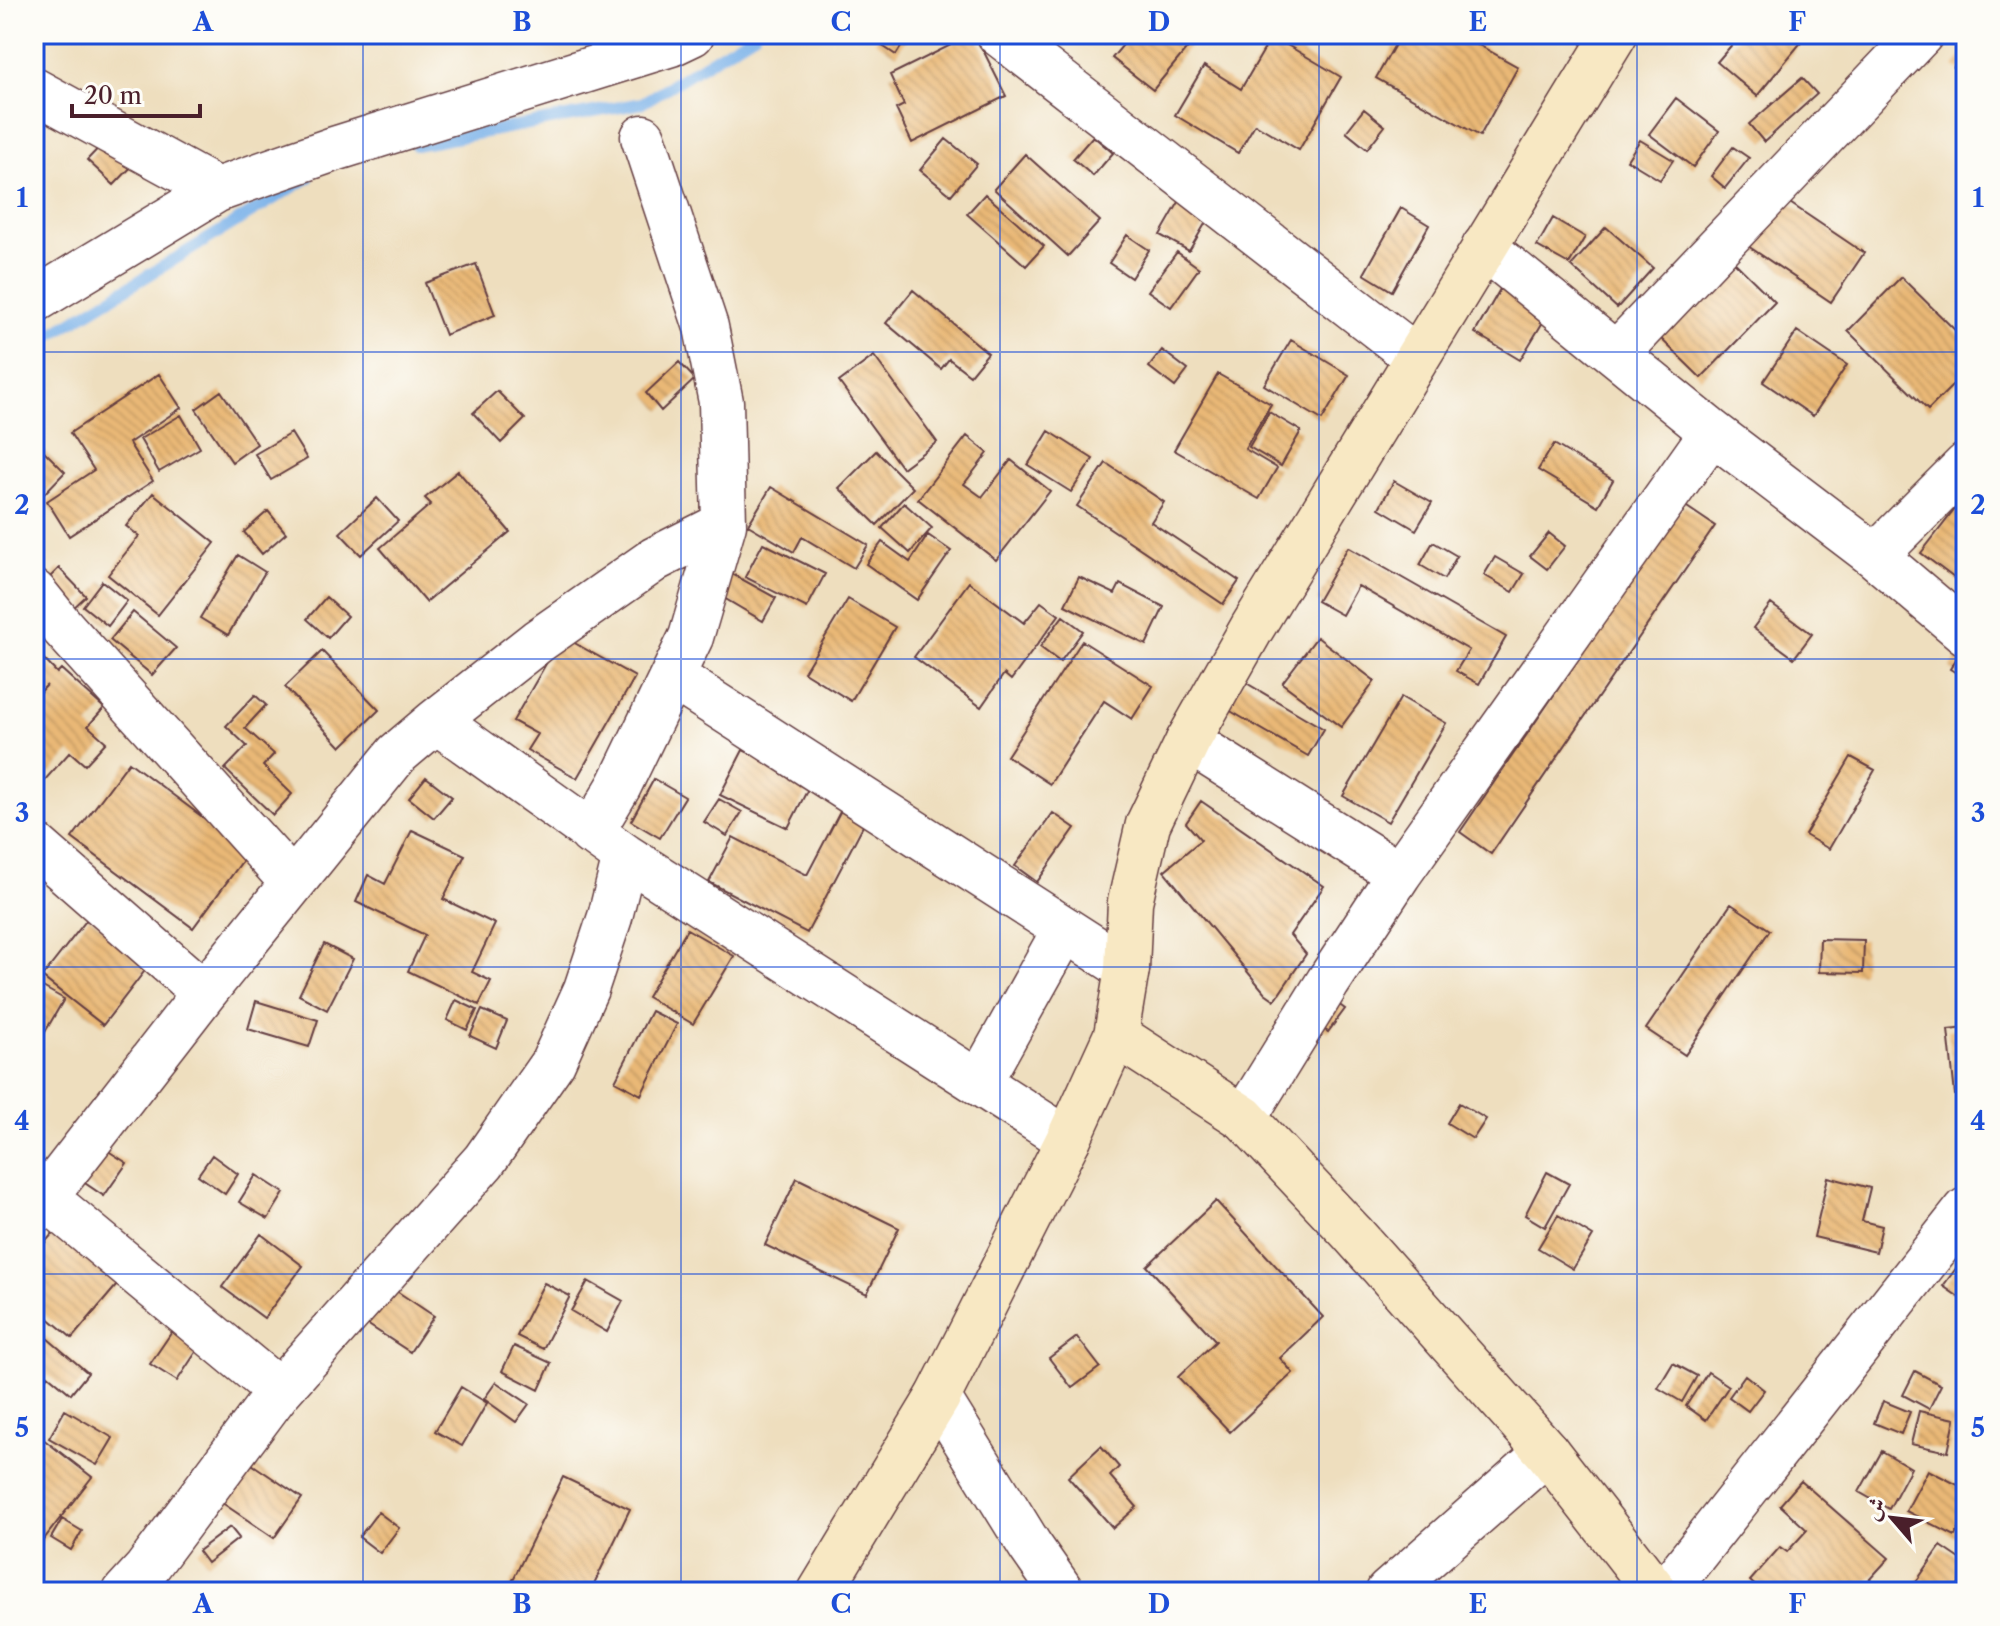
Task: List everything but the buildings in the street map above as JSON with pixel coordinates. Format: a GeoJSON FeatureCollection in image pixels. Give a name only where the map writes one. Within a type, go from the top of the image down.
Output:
{"type":"FeatureCollection","features":[{"type":"Feature","properties":{"kind":"street"},"geometry":{"type":"LineString","coordinates":[[34,301],[217,190],[331,150],[671,44],[692,34]]}},
{"type":"Feature","properties":{"kind":"street"},"geometry":{"type":"LineString","coordinates":[[999,34],[1416,357]]}},
{"type":"Feature","properties":{"kind":"street"},"geometry":{"type":"LineString","coordinates":[[820,1592],[938,1397],[1068,1140],[1116,1035],[1127,969],[1130,902],[1148,824],[1188,741],[1252,628],[1615,34]]}},
{"type":"Feature","properties":{"kind":"street"},"geometry":{"type":"LineString","coordinates":[[1617,353],[1921,34]]}},
{"type":"Feature","properties":{"kind":"street"},"geometry":{"type":"LineString","coordinates":[[34,90],[217,190]]}},
{"type":"Feature","properties":{"kind":"street"},"geometry":{"type":"LineString","coordinates":[[147,1584],[279,1391],[484,1161],[553,1062],[586,989],[610,917],[608,845],[619,786],[691,637],[724,524],[721,402],[706,327],[643,137]]}},
{"type":"Feature","properties":{"kind":"street"},"geometry":{"type":"LineString","coordinates":[[1484,247],[1712,432],[1875,556],[1966,633]]}},
{"type":"Feature","properties":{"kind":"street"},"geometry":{"type":"LineString","coordinates":[[1244,1118],[1399,874],[1712,432]]}},
{"type":"Feature","properties":{"kind":"street"},"geometry":{"type":"LineString","coordinates":[[1875,556],[1966,465]]}},
{"type":"Feature","properties":{"kind":"street"},"geometry":{"type":"LineString","coordinates":[[279,1391],[40,1205],[204,993],[397,754],[538,641],[655,559],[724,524]]}},
{"type":"Feature","properties":{"kind":"street"},"geometry":{"type":"LineString","coordinates":[[34,592],[49,638],[292,882]]}},
{"type":"Feature","properties":{"kind":"street"},"geometry":{"type":"LineString","coordinates":[[673,677],[1127,969]]}},
{"type":"Feature","properties":{"kind":"street"},"geometry":{"type":"LineString","coordinates":[[436,721],[608,845],[1068,1140]]}},
{"type":"Feature","properties":{"kind":"street"},"geometry":{"type":"LineString","coordinates":[[1188,741],[1399,874]]}},
{"type":"Feature","properties":{"kind":"street"},"geometry":{"type":"LineString","coordinates":[[34,844],[204,993]]}},
{"type":"Feature","properties":{"kind":"street"},"geometry":{"type":"LineString","coordinates":[[979,1083],[1065,929]]}},
{"type":"Feature","properties":{"kind":"street"},"geometry":{"type":"LineString","coordinates":[[1116,1035],[1244,1118],[1352,1233],[1547,1452],[1656,1592]]}},
{"type":"Feature","properties":{"kind":"street"},"geometry":{"type":"LineString","coordinates":[[1665,1592],[1966,1210]]}},
{"type":"Feature","properties":{"kind":"street"},"geometry":{"type":"LineString","coordinates":[[938,1397],[1062,1592]]}},
{"type":"Feature","properties":{"kind":"street"},"geometry":{"type":"LineString","coordinates":[[1388,1592],[1547,1452]]}},
{"type":"Feature","properties":{"kind":"waterway"},"geometry":{"type":"LineString","coordinates":[[416,145],[642,103],[754,34]]}},
{"type":"Feature","properties":{"kind":"waterway"},"geometry":{"type":"LineString","coordinates":[[34,345],[308,178]]}}]}
